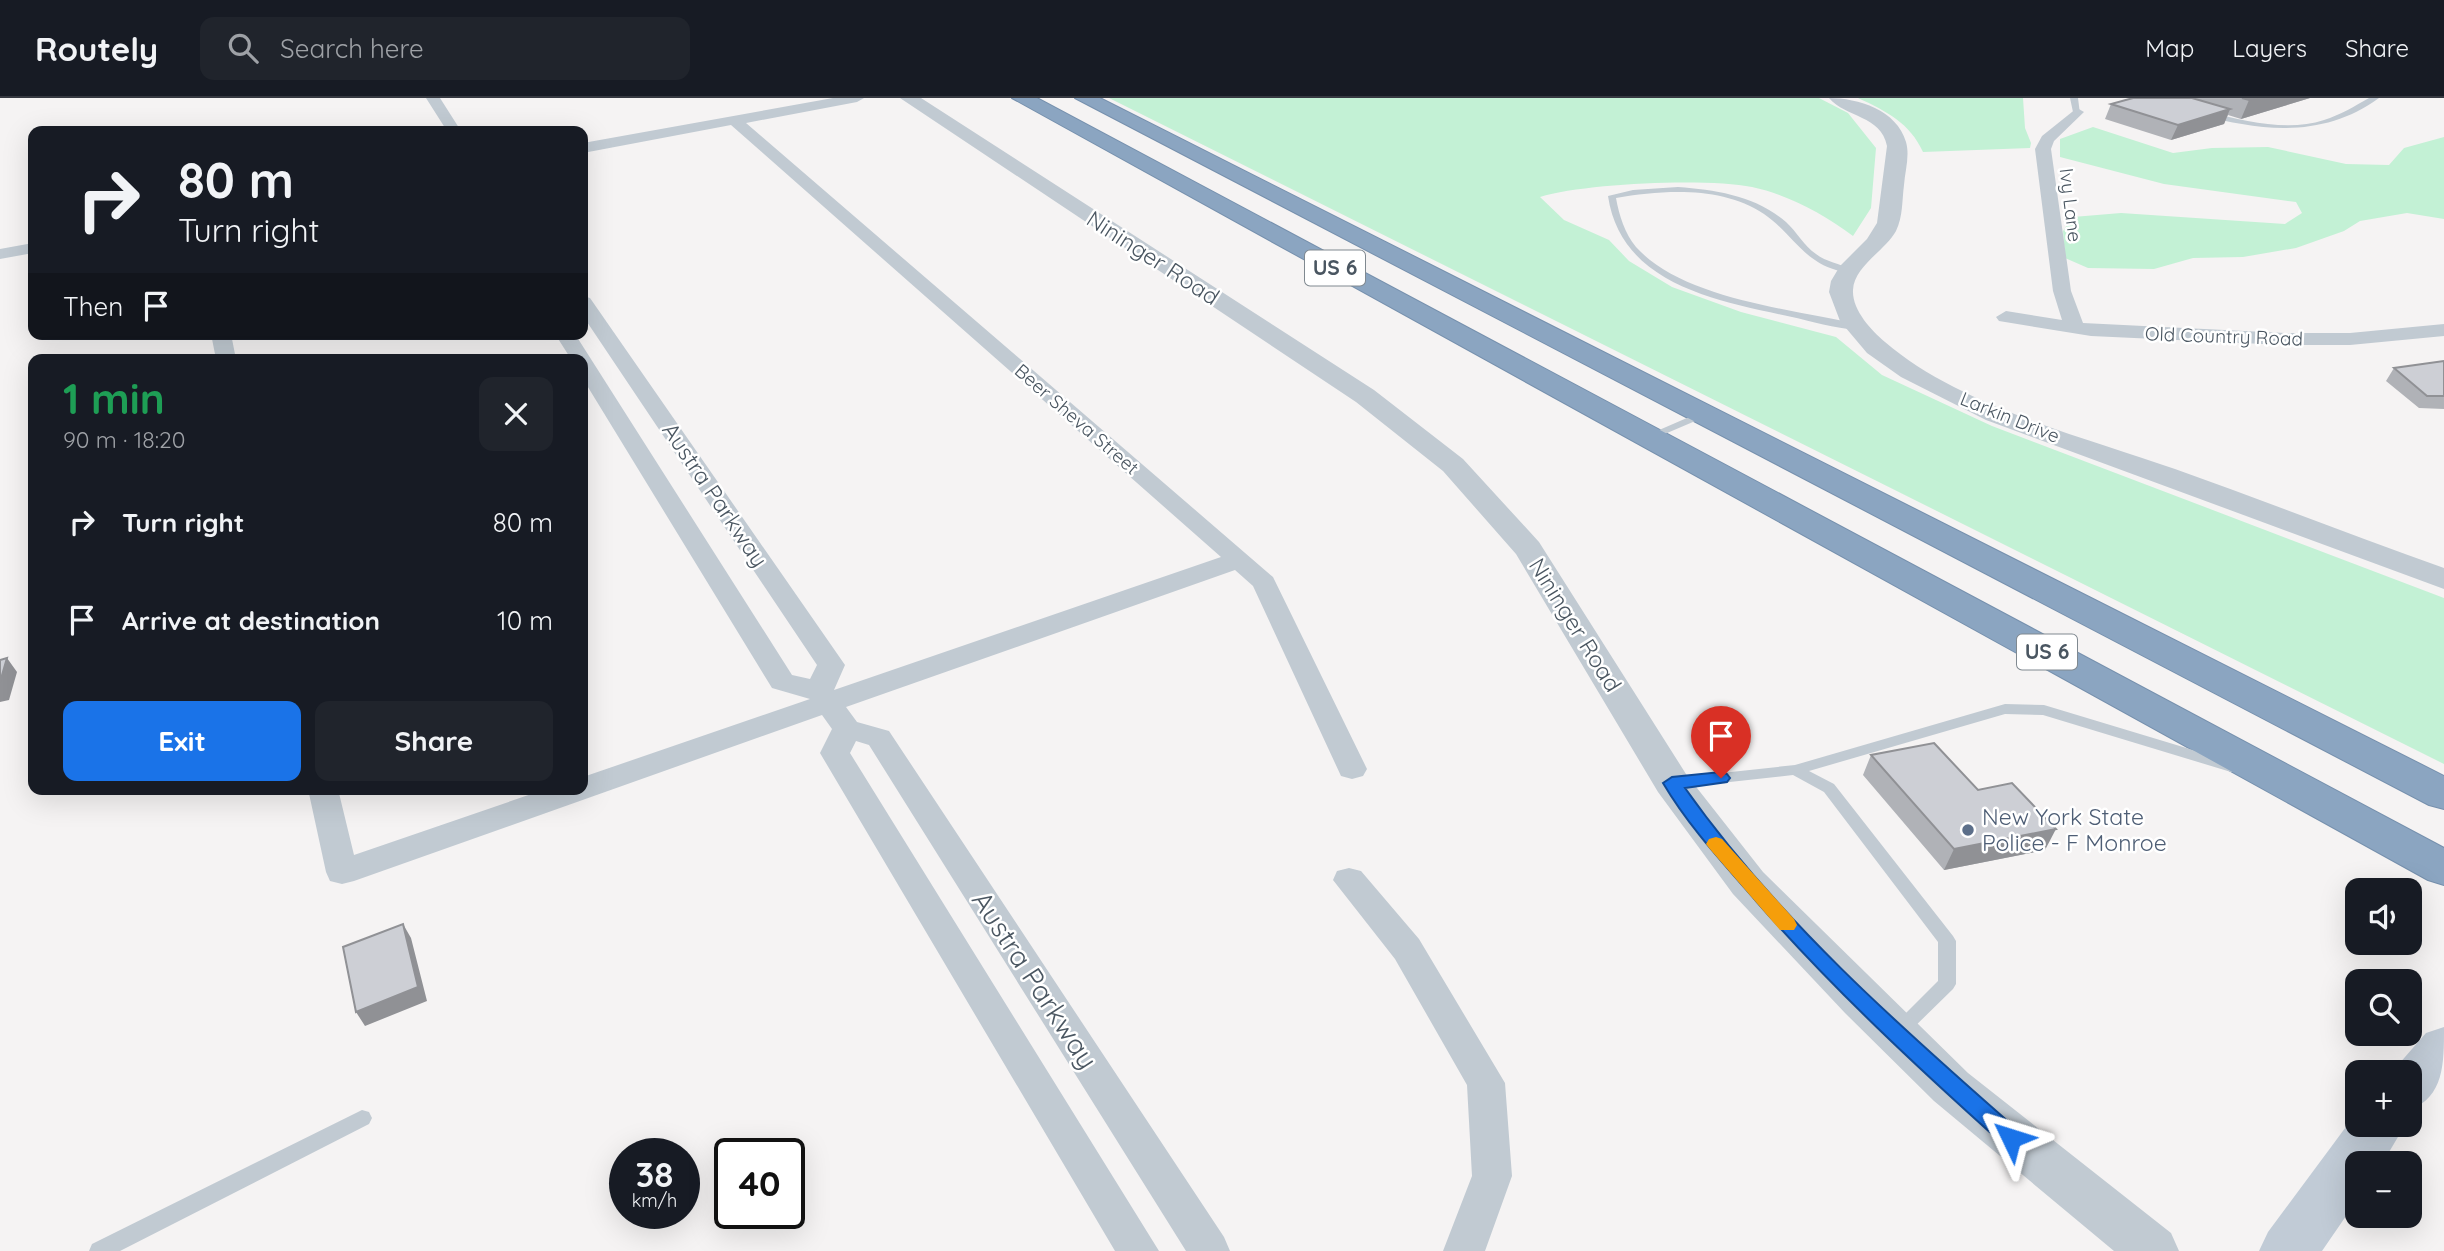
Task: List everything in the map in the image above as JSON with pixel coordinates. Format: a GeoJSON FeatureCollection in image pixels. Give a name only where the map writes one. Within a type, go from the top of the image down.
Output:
{"type":"FeatureCollection","features":[{"type":"Feature","properties":{"kind":"highway","name":"US 6"},"geometry":{"type":"LineString","coordinates":[[1021,98],[2444,868]]}},
{"type":"Feature","properties":{"kind":"highway","name":"US 6"},"geometry":{"type":"LineString","coordinates":[[1085,98],[2444,794]]}},
{"type":"Feature","properties":{"kind":"main road"},"geometry":{"type":"LineString","coordinates":[[2422,1074],[2444,1048]]}},
{"type":"Feature","properties":{"kind":"main road"},"geometry":{"type":"LineString","coordinates":[[2288,1251],[2370,1137]]}},
{"type":"Feature","properties":{"kind":"street"},"geometry":{"type":"LineString","coordinates":[[433,98],[451,126]]}},
{"type":"Feature","properties":{"kind":"street"},"geometry":{"type":"LineString","coordinates":[[588,147],[857,98]]}},
{"type":"Feature","properties":{"kind":"street","name":"Nininger Road"},"geometry":{"type":"LineString","coordinates":[[909,98],[1354,389],[1444,457],[1477,489],[1541,568],[1672,783],[1748,883],[1895,1034],[2011,1138],[2153,1251]]}},
{"type":"Feature","properties":{"kind":"street"},"geometry":{"type":"LineString","coordinates":[[1838,98],[1886,126],[1896,141],[1891,220],[1882,236],[1846,270]]}},
{"type":"Feature","properties":{"kind":"street","name":"Ivy Lane"},"geometry":{"type":"LineString","coordinates":[[2075,328],[2062,291],[2043,149],[2047,139],[2076,105]]}},
{"type":"Feature","properties":{"kind":"street","name":"Beer Sheva Street"},"geometry":{"type":"LineString","coordinates":[[734,121],[1264,582],[1352,769]]}},
{"type":"Feature","properties":{"kind":"street"},"geometry":{"type":"LineString","coordinates":[[0,254],[28,249]]}},
{"type":"Feature","properties":{"kind":"street","name":"Larkin Drive"},"geometry":{"type":"LineString","coordinates":[[1846,270],[1841,295],[1857,327],[1872,345],[1898,365],[1942,390],[2014,421],[2444,579]]}},
{"type":"Feature","properties":{"kind":"street","name":"Austra Parkway"},"geometry":{"type":"LineString","coordinates":[[588,309],[831,666],[835,753],[1138,1251]]}},
{"type":"Feature","properties":{"kind":"street","name":"Old Country Road"},"geometry":{"type":"LineString","coordinates":[[2006,317],[2075,328],[2333,339],[2444,330]]}},
{"type":"Feature","properties":{"kind":"street","name":"Austra Parkway"},"geometry":{"type":"LineString","coordinates":[[588,370],[782,682],[880,738],[1209,1251]]}},
{"type":"Feature","properties":{"kind":"street"},"geometry":{"type":"LineString","coordinates":[[588,787],[831,708],[1238,560]]}},
{"type":"Feature","properties":{"kind":"street"},"geometry":{"type":"LineString","coordinates":[[324,795],[342,873],[565,795]]}},
{"type":"Feature","properties":{"kind":"street"},"geometry":{"type":"LineString","coordinates":[[1349,880],[1407,949],[1486,1083],[1492,1176],[1464,1251]]}},
{"type":"Feature","properties":{"kind":"lane"},"geometry":{"type":"LineString","coordinates":[[2204,113],[2243,124],[2269,126],[2325,122],[2375,98]]}},
{"type":"Feature","properties":{"kind":"lane"},"geometry":{"type":"LineString","coordinates":[[1846,270],[1819,263],[1783,225],[1765,211],[1748,203],[1725,196],[1678,191],[1612,195],[1614,211],[1633,250],[1665,275],[1710,293],[1857,327]]}},
{"type":"Feature","properties":{"kind":"lane"},"geometry":{"type":"LineString","coordinates":[[1649,437],[1703,414]]}},
{"type":"Feature","properties":{"kind":"lane"},"geometry":{"type":"LineString","coordinates":[[1672,783],[1795,770],[2005,709],[2044,709],[2292,785]]}},
{"type":"Feature","properties":{"kind":"lane"},"geometry":{"type":"LineString","coordinates":[[1795,770],[1829,788],[1947,941],[1947,984],[1895,1034]]}},
{"type":"Feature","properties":{"kind":"lane"},"geometry":{"type":"LineString","coordinates":[[99,1251],[362,1118]]}},
{"type":"Feature","properties":{"kind":"green space"},"geometry":{"type":"Polygon","coordinates":[[[1109,98],[1819,98],[1848,113],[1876,148],[1871,208],[1853,236],[1792,200],[1766,190],[1732,184],[1615,185],[1540,197],[1564,220],[1609,240],[1629,261],[1672,287],[1741,312],[1836,337],[1882,375],[1992,426],[2444,598],[2444,764],[1109,98]]]}},
{"type":"Feature","properties":{"kind":"green space"},"geometry":{"type":"Polygon","coordinates":[[[1858,98],[2023,98],[2025,128],[2031,143],[2030,148],[1923,152],[1904,126],[1887,113],[1858,98]]]}},
{"type":"Feature","properties":{"kind":"green space"},"geometry":{"type":"Polygon","coordinates":[[[2093,127],[2173,153],[2212,148],[2268,147],[2346,164],[2389,165],[2404,148],[2444,137],[2444,219],[2407,213],[2360,221],[2344,231],[2296,248],[2243,257],[2193,258],[2154,269],[2088,268],[2065,258],[2063,231],[2073,217],[2121,213],[2285,224],[2302,213],[2296,202],[2164,184],[2060,157],[2060,139],[2093,127]]]}},
{"type":"Feature","properties":{"kind":"building"},"geometry":{"type":"Polygon","coordinates":[[[2133,98],[2192,98],[2230,109],[2178,125],[2111,104],[2133,98]]]}},
{"type":"Feature","properties":{"kind":"building"},"geometry":{"type":"Polygon","coordinates":[[[2444,361],[2444,396],[2427,396],[2394,368],[2444,361]]]}},
{"type":"Feature","properties":{"kind":"building"},"geometry":{"type":"Polygon","coordinates":[[[7,658],[0,682],[0,660],[7,658]]]}},
{"type":"Feature","properties":{"kind":"building"},"geometry":{"type":"Polygon","coordinates":[[[1934,743],[1978,790],[2012,783],[2056,829],[1954,849],[1871,755],[1934,743]]]}},
{"type":"Feature","properties":{"kind":"building"},"geometry":{"type":"Polygon","coordinates":[[[403,924],[418,987],[356,1012],[343,947],[403,924]]]}},
{"type":"Feature","properties":{"kind":"slow traffic"},"geometry":{"type":"LineString","coordinates":[[1716,844],[1787,925]]}},
{"type":"Feature","properties":{"kind":"place","name":"New York State Police - F Monroe"},"geometry":{"type":"Point","coordinates":[1968,830]}},
{"type":"Feature","properties":{"kind":"route"},"geometry":{"type":"LineString","coordinates":[[1721,778],[1672,783],[1748,883],[1801,939],[1914,1052],[2011,1138]]}}]}
